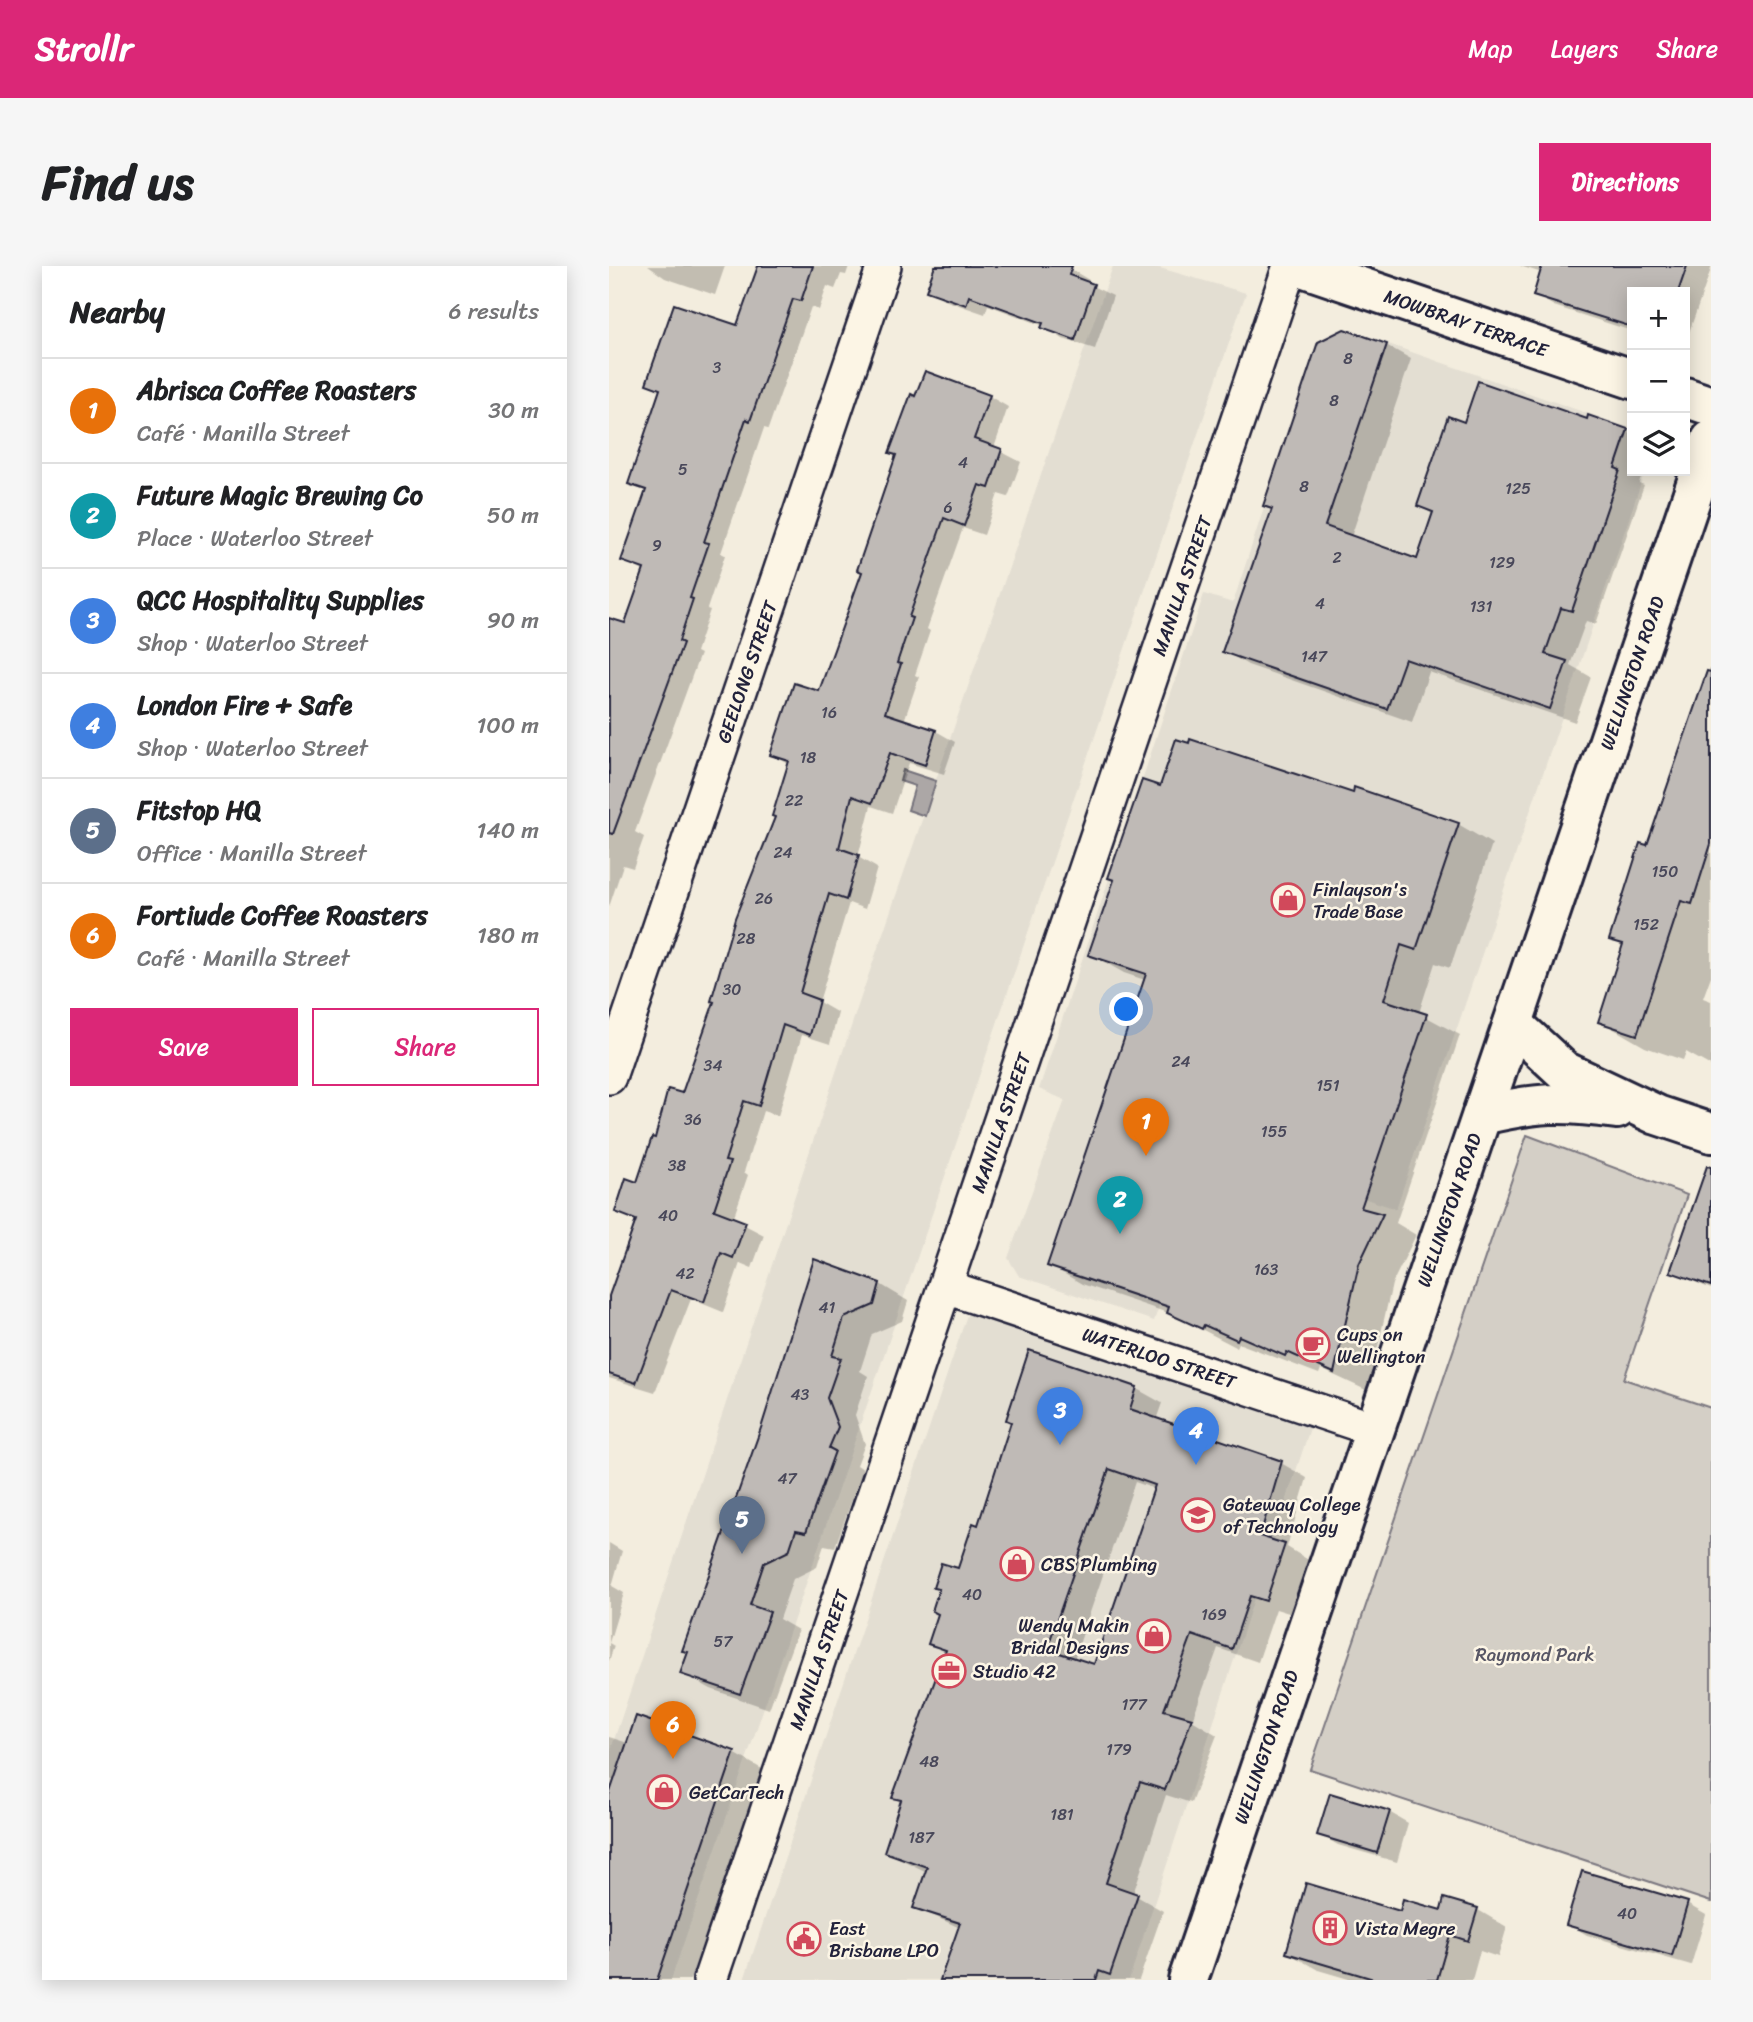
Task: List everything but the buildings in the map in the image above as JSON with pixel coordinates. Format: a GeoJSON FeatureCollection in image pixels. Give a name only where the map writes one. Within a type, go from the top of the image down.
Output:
{"type":"FeatureCollection","features":[{"type":"Feature","properties":{"kind":"main road","name":"MOWBRAY TERRACE"},"geometry":{"type":"LineString","coordinates":[[1324,270],[1627,377]]}},
{"type":"Feature","properties":{"kind":"main road"},"geometry":{"type":"LineString","coordinates":[[1690,399],[1711,406]]}},
{"type":"Feature","properties":{"kind":"main road","name":"WELLINGTON ROAD"},"geometry":{"type":"LineString","coordinates":[[1188,1980],[1711,440]]}},
{"type":"Feature","properties":{"kind":"main road"},"geometry":{"type":"LineString","coordinates":[[1513,1024],[1564,1071],[1657,1115],[1711,1133]]}},
{"type":"Feature","properties":{"kind":"main road"},"geometry":{"type":"LineString","coordinates":[[1482,1115],[1551,1102],[1657,1115]]}},
{"type":"Feature","properties":{"kind":"street","name":"GEELONG STREET"},"geometry":{"type":"LineString","coordinates":[[609,1077],[884,266]]}},
{"type":"Feature","properties":{"kind":"street","name":"MANILLA STREET"},"geometry":{"type":"LineString","coordinates":[[710,1980],[1290,266]]}},
{"type":"Feature","properties":{"kind":"street","name":"WATERLOO STREET"},"geometry":{"type":"LineString","coordinates":[[946,1287],[1373,1429]]}},
{"type":"Feature","properties":{"kind":"shaded area"},"geometry":{"type":"Polygon","coordinates":[[[1113,266],[1153,266],[1246,293],[671,1980],[609,1980],[609,1755],[861,997],[1113,266]]]}},
{"type":"Feature","properties":{"kind":"shaded area"},"geometry":{"type":"Polygon","coordinates":[[[1354,332],[1627,427],[1627,476],[1643,476],[1396,1209],[1212,1148],[1154,1321],[1019,1276],[1008,1258],[1065,1100],[1039,1089],[1204,594],[1233,603],[1315,351],[1354,332]]]}},
{"type":"Feature","properties":{"kind":"shaded area"},"geometry":{"type":"Polygon","coordinates":[[[903,770],[936,781],[925,816],[908,810],[915,786],[900,781],[903,770]]]}},
{"type":"Feature","properties":{"kind":"shaded area"},"geometry":{"type":"Polygon","coordinates":[[[971,1303],[1313,1419],[1129,1980],[744,1980],[971,1303]]]}},
{"type":"Feature","properties":{"kind":"green space","name":"Raymond Park"},"geometry":{"type":"Polygon","coordinates":[[[1527,1135],[1687,1195],[1624,1379],[1711,1408],[1711,1902],[1310,1769],[1527,1135]]]}},
{"type":"Feature","properties":{"kind":"place","name":"Finlayson's Trade Base"},"geometry":{"type":"Point","coordinates":[1288,900]}},
{"type":"Feature","properties":{"kind":"place","name":"Abrisca Coffee Roasters"},"geometry":{"type":"Point","coordinates":[1146,1156]}},
{"type":"Feature","properties":{"kind":"place","name":"Future Magic Brewing Co"},"geometry":{"type":"Point","coordinates":[1120,1234]}},
{"type":"Feature","properties":{"kind":"place","name":"Cups on Wellington"},"geometry":{"type":"Point","coordinates":[1313,1345]}},
{"type":"Feature","properties":{"kind":"place","name":"QCC Hospitality Supplies"},"geometry":{"type":"Point","coordinates":[1060,1445]}},
{"type":"Feature","properties":{"kind":"place","name":"London Fire + Safe"},"geometry":{"type":"Point","coordinates":[1196,1465]}},
{"type":"Feature","properties":{"kind":"place","name":"Gateway College of Technology"},"geometry":{"type":"Point","coordinates":[1198,1515]}},
{"type":"Feature","properties":{"kind":"place","name":"Fitstop HQ"},"geometry":{"type":"Point","coordinates":[742,1554]}},
{"type":"Feature","properties":{"kind":"place","name":"CBS Plumbing"},"geometry":{"type":"Point","coordinates":[1017,1564]}},
{"type":"Feature","properties":{"kind":"place","name":"Wendy Makin Bridal Designs"},"geometry":{"type":"Point","coordinates":[1154,1636]}},
{"type":"Feature","properties":{"kind":"place","name":"Studio 42"},"geometry":{"type":"Point","coordinates":[949,1671]}},
{"type":"Feature","properties":{"kind":"place","name":"Fortiude Coffee Roasters"},"geometry":{"type":"Point","coordinates":[673,1759]}},
{"type":"Feature","properties":{"kind":"place","name":"GetCarTech"},"geometry":{"type":"Point","coordinates":[664,1792]}},
{"type":"Feature","properties":{"kind":"place","name":"Vista Megre"},"geometry":{"type":"Point","coordinates":[1330,1928]}},
{"type":"Feature","properties":{"kind":"place","name":"East Brisbane LPO"},"geometry":{"type":"Point","coordinates":[804,1939]}}]}
